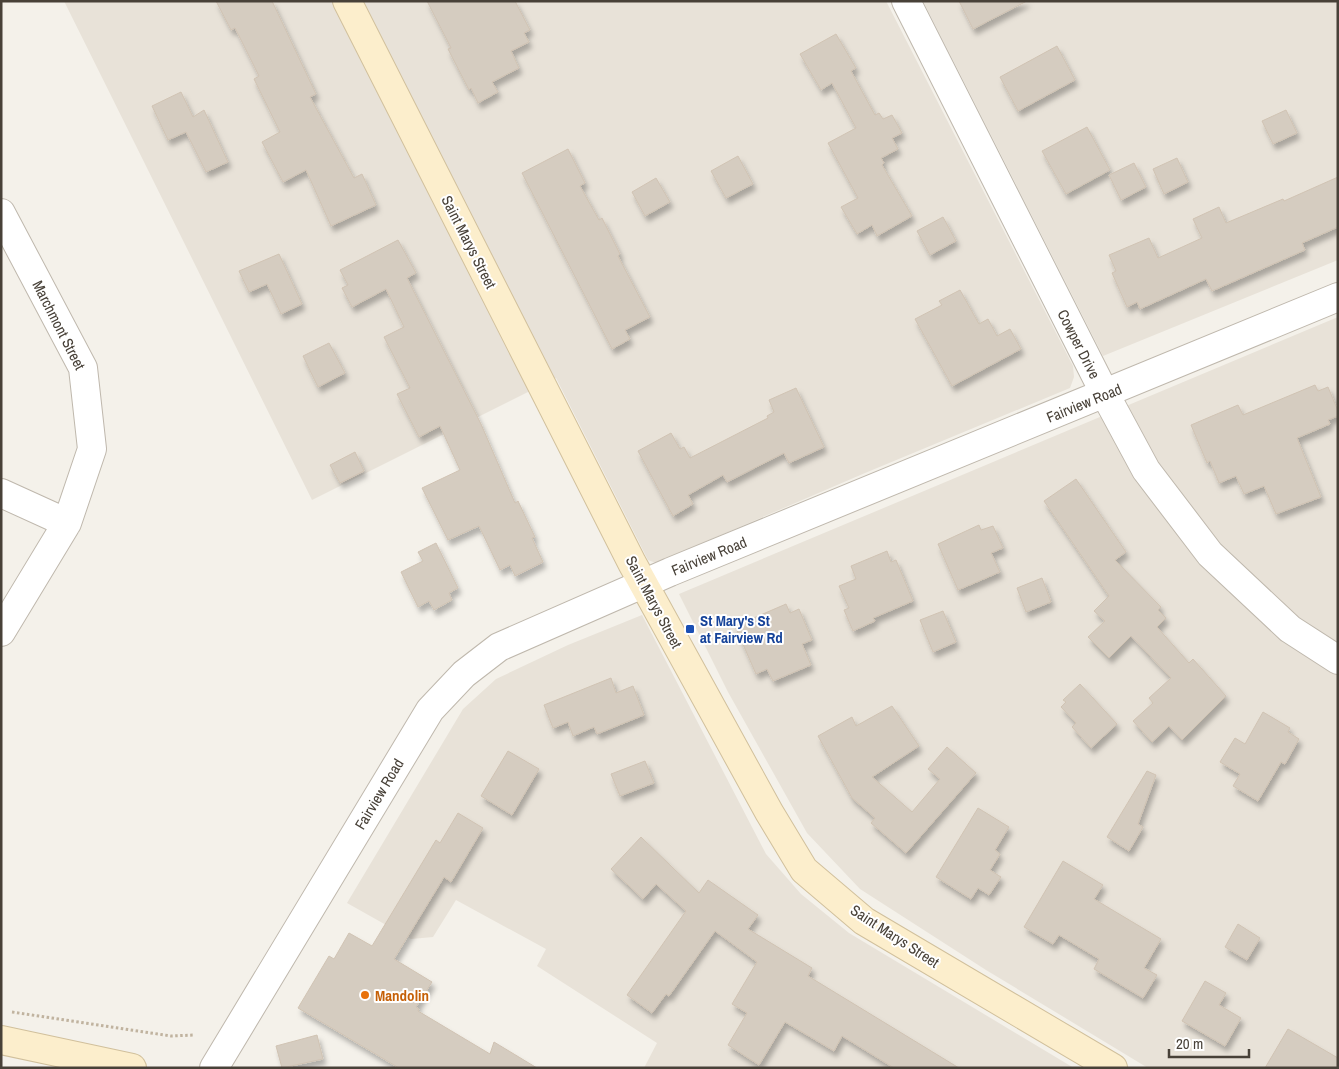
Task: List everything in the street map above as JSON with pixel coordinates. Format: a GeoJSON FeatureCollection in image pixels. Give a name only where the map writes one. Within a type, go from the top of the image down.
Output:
{"type":"FeatureCollection","features":[{"type":"Feature","properties":{"kind":"main road","name":"Saint Marys Street"},"geometry":{"type":"LineString","coordinates":[[347,1],[644,584],[769,812],[804,870],[864,921],[1113,1068]]}},
{"type":"Feature","properties":{"kind":"main road"},"geometry":{"type":"LineString","coordinates":[[1,1040],[132,1068]]}},
{"type":"Feature","properties":{"kind":"street","name":"Cowper Drive"},"geometry":{"type":"LineString","coordinates":[[906,1],[1105,394],[1146,470],[1210,554],[1290,629],[1338,660]]}},
{"type":"Feature","properties":{"kind":"street","name":"Marchmont Street"},"geometry":{"type":"LineString","coordinates":[[1,213],[83,368],[92,449],[67,523],[1,632]]}},
{"type":"Feature","properties":{"kind":"street","name":"Fairview Road"},"geometry":{"type":"LineString","coordinates":[[214,1068],[430,710],[464,674],[499,647],[644,584],[1338,297]]}},
{"type":"Feature","properties":{"kind":"street"},"geometry":{"type":"LineString","coordinates":[[1,493],[67,523]]}},
{"type":"Feature","properties":{"kind":"path"},"geometry":{"type":"LineString","coordinates":[[11,1012],[171,1036],[194,1035]]}},
{"type":"Feature","properties":{"kind":"shaded area"},"geometry":{"type":"Polygon","coordinates":[[[64,1],[886,1],[1073,366],[1074,377],[1070,388],[865,473],[656,563],[648,560],[556,378],[312,500],[64,1]]]}},
{"type":"Feature","properties":{"kind":"shaded area"},"geometry":{"type":"Polygon","coordinates":[[[923,1],[1338,1],[1338,260],[1103,356],[923,1]]]}},
{"type":"Feature","properties":{"kind":"shaded area"},"geometry":{"type":"Polygon","coordinates":[[[1338,317],[1338,1068],[1148,1068],[986,970],[860,889],[807,833],[728,692],[679,594],[1338,317]]]}},
{"type":"Feature","properties":{"kind":"shaded area"},"geometry":{"type":"Polygon","coordinates":[[[642,615],[766,854],[801,894],[849,933],[1074,1068],[644,1068],[657,1043],[537,966],[546,949],[456,900],[433,937],[411,939],[347,903],[463,709],[496,679],[568,645],[642,615]]]}},
{"type":"Feature","properties":{"kind":"building"},"geometry":{"type":"Polygon","coordinates":[[[216,1],[272,1],[316,94],[310,97],[354,178],[362,174],[376,205],[331,226],[306,170],[283,182],[262,142],[280,132],[254,79],[259,76],[235,28],[231,30],[216,1]]]}},
{"type":"Feature","properties":{"kind":"building"},"geometry":{"type":"Polygon","coordinates":[[[427,1],[515,1],[530,30],[524,33],[529,42],[511,51],[519,68],[492,82],[498,92],[478,103],[471,88],[469,90],[448,49],[451,48],[427,1]]]}},
{"type":"Feature","properties":{"kind":"building"},"geometry":{"type":"Polygon","coordinates":[[[959,1],[1027,1],[973,29],[959,1]]]}},
{"type":"Feature","properties":{"kind":"building"},"geometry":{"type":"Polygon","coordinates":[[[836,34],[856,68],[851,71],[875,115],[879,113],[883,119],[892,115],[902,133],[892,138],[898,149],[881,158],[884,163],[882,165],[912,216],[877,236],[872,225],[857,234],[841,207],[858,198],[828,143],[856,128],[832,83],[821,90],[800,54],[836,34]]]}},
{"type":"Feature","properties":{"kind":"building"},"geometry":{"type":"Polygon","coordinates":[[[1057,46],[1075,80],[1018,111],[1000,77],[1057,46]]]}},
{"type":"Feature","properties":{"kind":"building"},"geometry":{"type":"Polygon","coordinates":[[[181,92],[193,117],[204,110],[228,162],[206,172],[186,132],[168,140],[152,106],[181,92]]]}},
{"type":"Feature","properties":{"kind":"building"},"geometry":{"type":"Polygon","coordinates":[[[1286,110],[1297,133],[1273,144],[1262,121],[1286,110]]]}},
{"type":"Feature","properties":{"kind":"building"},"geometry":{"type":"Polygon","coordinates":[[[1087,127],[1110,170],[1066,194],[1042,151],[1087,127]]]}},
{"type":"Feature","properties":{"kind":"building"},"geometry":{"type":"Polygon","coordinates":[[[568,149],[585,183],[580,186],[599,220],[602,218],[620,254],[618,256],[650,317],[625,330],[630,339],[612,349],[522,173],[568,149]]]}},
{"type":"Feature","properties":{"kind":"building"},"geometry":{"type":"Polygon","coordinates":[[[738,156],[753,184],[726,198],[711,171],[738,156]]]}},
{"type":"Feature","properties":{"kind":"building"},"geometry":{"type":"Polygon","coordinates":[[[1177,158],[1188,182],[1164,194],[1153,169],[1177,158]]]}},
{"type":"Feature","properties":{"kind":"building"},"geometry":{"type":"Polygon","coordinates":[[[1134,163],[1146,187],[1121,200],[1109,175],[1134,163]]]}},
{"type":"Feature","properties":{"kind":"building"},"geometry":{"type":"Polygon","coordinates":[[[1338,177],[1338,227],[1302,243],[1305,250],[1212,291],[1206,279],[1140,309],[1137,302],[1127,307],[1112,273],[1116,271],[1109,255],[1149,238],[1158,258],[1202,238],[1193,219],[1219,207],[1226,223],[1283,199],[1284,201],[1338,177]]]}},
{"type":"Feature","properties":{"kind":"building"},"geometry":{"type":"Polygon","coordinates":[[[656,178],[670,202],[645,216],[632,192],[656,178]]]}},
{"type":"Feature","properties":{"kind":"building"},"geometry":{"type":"Polygon","coordinates":[[[943,217],[956,241],[930,255],[917,231],[943,217]]]}},
{"type":"Feature","properties":{"kind":"building"},"geometry":{"type":"Polygon","coordinates":[[[398,240],[416,273],[407,278],[481,424],[515,503],[518,501],[535,537],[532,538],[543,562],[515,576],[510,565],[500,570],[479,526],[448,540],[422,488],[460,470],[440,426],[419,437],[397,394],[410,388],[384,337],[404,327],[386,289],[352,307],[342,288],[348,285],[340,270],[398,240]]]}},
{"type":"Feature","properties":{"kind":"building"},"geometry":{"type":"Polygon","coordinates":[[[279,254],[302,304],[281,314],[267,284],[249,292],[239,271],[279,254]]]}},
{"type":"Feature","properties":{"kind":"building"},"geometry":{"type":"Polygon","coordinates":[[[960,290],[979,324],[988,319],[997,336],[1010,329],[1021,349],[952,386],[915,319],[942,305],[939,301],[960,290]]]}},
{"type":"Feature","properties":{"kind":"building"},"geometry":{"type":"Polygon","coordinates":[[[329,343],[345,373],[318,387],[303,356],[329,343]]]}},
{"type":"Feature","properties":{"kind":"building"},"geometry":{"type":"Polygon","coordinates":[[[1315,385],[1318,391],[1328,387],[1338,411],[1338,416],[1328,420],[1330,424],[1297,438],[1321,497],[1276,514],[1264,486],[1244,494],[1236,476],[1219,483],[1210,461],[1207,463],[1191,425],[1238,405],[1243,415],[1315,385]]]}},
{"type":"Feature","properties":{"kind":"building"},"geometry":{"type":"Polygon","coordinates":[[[796,388],[824,447],[789,463],[784,453],[727,482],[723,475],[688,495],[693,504],[673,516],[638,451],[671,433],[680,449],[684,447],[690,458],[768,418],[767,416],[774,412],[769,400],[796,388]]]}},
{"type":"Feature","properties":{"kind":"building"},"geometry":{"type":"Polygon","coordinates":[[[355,452],[364,471],[340,483],[330,465],[355,452]]]}},
{"type":"Feature","properties":{"kind":"building"},"geometry":{"type":"Polygon","coordinates":[[[1076,479],[1126,552],[1115,560],[1161,607],[1158,610],[1166,618],[1157,627],[1189,663],[1193,659],[1226,696],[1182,740],[1169,726],[1152,742],[1133,721],[1153,703],[1149,698],[1171,678],[1131,636],[1109,658],[1088,637],[1105,621],[1094,611],[1109,596],[1044,501],[1076,479]]]}},
{"type":"Feature","properties":{"kind":"building"},"geometry":{"type":"Polygon","coordinates":[[[979,525],[981,530],[993,526],[1003,548],[991,553],[1000,572],[958,590],[938,544],[979,525]]]}},
{"type":"Feature","properties":{"kind":"building"},"geometry":{"type":"Polygon","coordinates":[[[436,543],[458,588],[449,593],[452,600],[434,610],[429,601],[418,607],[401,572],[423,561],[418,552],[436,543]]]}},
{"type":"Feature","properties":{"kind":"building"},"geometry":{"type":"Polygon","coordinates":[[[887,551],[891,562],[896,560],[913,601],[873,618],[875,621],[853,631],[844,610],[849,608],[839,586],[856,579],[851,566],[887,551]]]}},
{"type":"Feature","properties":{"kind":"building"},"geometry":{"type":"Polygon","coordinates":[[[1042,578],[1051,602],[1026,612],[1017,588],[1042,578]]]}},
{"type":"Feature","properties":{"kind":"building"},"geometry":{"type":"Polygon","coordinates":[[[786,604],[790,613],[799,609],[812,640],[802,644],[811,665],[773,681],[767,669],[756,674],[735,626],[786,604]]]}},
{"type":"Feature","properties":{"kind":"building"},"geometry":{"type":"Polygon","coordinates":[[[943,611],[956,642],[933,652],[920,620],[943,611]]]}},
{"type":"Feature","properties":{"kind":"building"},"geometry":{"type":"Polygon","coordinates":[[[611,678],[616,693],[633,686],[644,715],[597,734],[594,727],[573,736],[568,722],[553,728],[544,705],[611,678]]]}},
{"type":"Feature","properties":{"kind":"building"},"geometry":{"type":"Polygon","coordinates":[[[1080,684],[1117,724],[1091,748],[1072,727],[1076,723],[1061,707],[1066,702],[1063,700],[1080,684]]]}},
{"type":"Feature","properties":{"kind":"building"},"geometry":{"type":"Polygon","coordinates":[[[892,706],[919,746],[872,777],[912,812],[940,779],[928,769],[947,747],[976,773],[906,853],[871,823],[875,818],[852,798],[818,736],[852,717],[856,726],[892,706]]]}},
{"type":"Feature","properties":{"kind":"building"},"geometry":{"type":"Polygon","coordinates":[[[1263,712],[1290,728],[1288,732],[1299,739],[1285,764],[1281,762],[1258,801],[1233,786],[1240,774],[1220,762],[1235,738],[1245,744],[1263,712]]]}},
{"type":"Feature","properties":{"kind":"building"},"geometry":{"type":"Polygon","coordinates":[[[508,751],[539,769],[512,815],[481,796],[508,751]]]}},
{"type":"Feature","properties":{"kind":"building"},"geometry":{"type":"Polygon","coordinates":[[[645,761],[654,783],[620,796],[611,774],[645,761]]]}},
{"type":"Feature","properties":{"kind":"building"},"geometry":{"type":"Polygon","coordinates":[[[1147,771],[1156,775],[1138,824],[1143,827],[1129,851],[1107,837],[1147,771]]]}},
{"type":"Feature","properties":{"kind":"building"},"geometry":{"type":"Polygon","coordinates":[[[978,808],[1009,827],[995,850],[1000,854],[990,870],[1001,877],[989,895],[978,888],[971,899],[936,877],[978,808]]]}},
{"type":"Feature","properties":{"kind":"building"},"geometry":{"type":"Polygon","coordinates":[[[458,813],[483,828],[451,882],[444,877],[394,959],[432,982],[416,1007],[419,1009],[418,1011],[490,1054],[494,1042],[537,1068],[399,1068],[298,1008],[329,956],[334,959],[349,933],[372,946],[436,840],[440,843],[458,813]]]}},
{"type":"Feature","properties":{"kind":"building"},"geometry":{"type":"Polygon","coordinates":[[[641,837],[699,893],[708,880],[758,915],[748,929],[812,968],[808,976],[959,1068],[894,1068],[842,1036],[834,1051],[785,1022],[759,1065],[728,1045],[747,1013],[732,1004],[757,962],[715,931],[669,996],[666,994],[652,1013],[627,995],[686,911],[656,884],[643,899],[611,869],[641,837]]]}},
{"type":"Feature","properties":{"kind":"building"},"geometry":{"type":"Polygon","coordinates":[[[1063,861],[1103,885],[1094,899],[1161,939],[1144,968],[1157,975],[1143,998],[1094,969],[1099,959],[1059,935],[1053,944],[1024,927],[1063,861]]]}},
{"type":"Feature","properties":{"kind":"building"},"geometry":{"type":"Polygon","coordinates":[[[1238,924],[1260,938],[1247,960],[1225,947],[1238,924]]]}},
{"type":"Feature","properties":{"kind":"building"},"geometry":{"type":"Polygon","coordinates":[[[1205,981],[1226,993],[1219,1005],[1241,1018],[1225,1046],[1182,1021],[1205,981]]]}},
{"type":"Feature","properties":{"kind":"building"},"geometry":{"type":"Polygon","coordinates":[[[1288,1029],[1338,1058],[1338,1068],[1265,1068],[1288,1029]]]}},
{"type":"Feature","properties":{"kind":"building"},"geometry":{"type":"Polygon","coordinates":[[[317,1035],[323,1059],[282,1068],[276,1046],[317,1035]]]}},
{"type":"Feature","properties":{"kind":"place","name":"St Mary's St at Fairview Rd"},"geometry":{"type":"Point","coordinates":[690,629]}},
{"type":"Feature","properties":{"kind":"place","name":"Mandolin"},"geometry":{"type":"Point","coordinates":[365,995]}}]}
